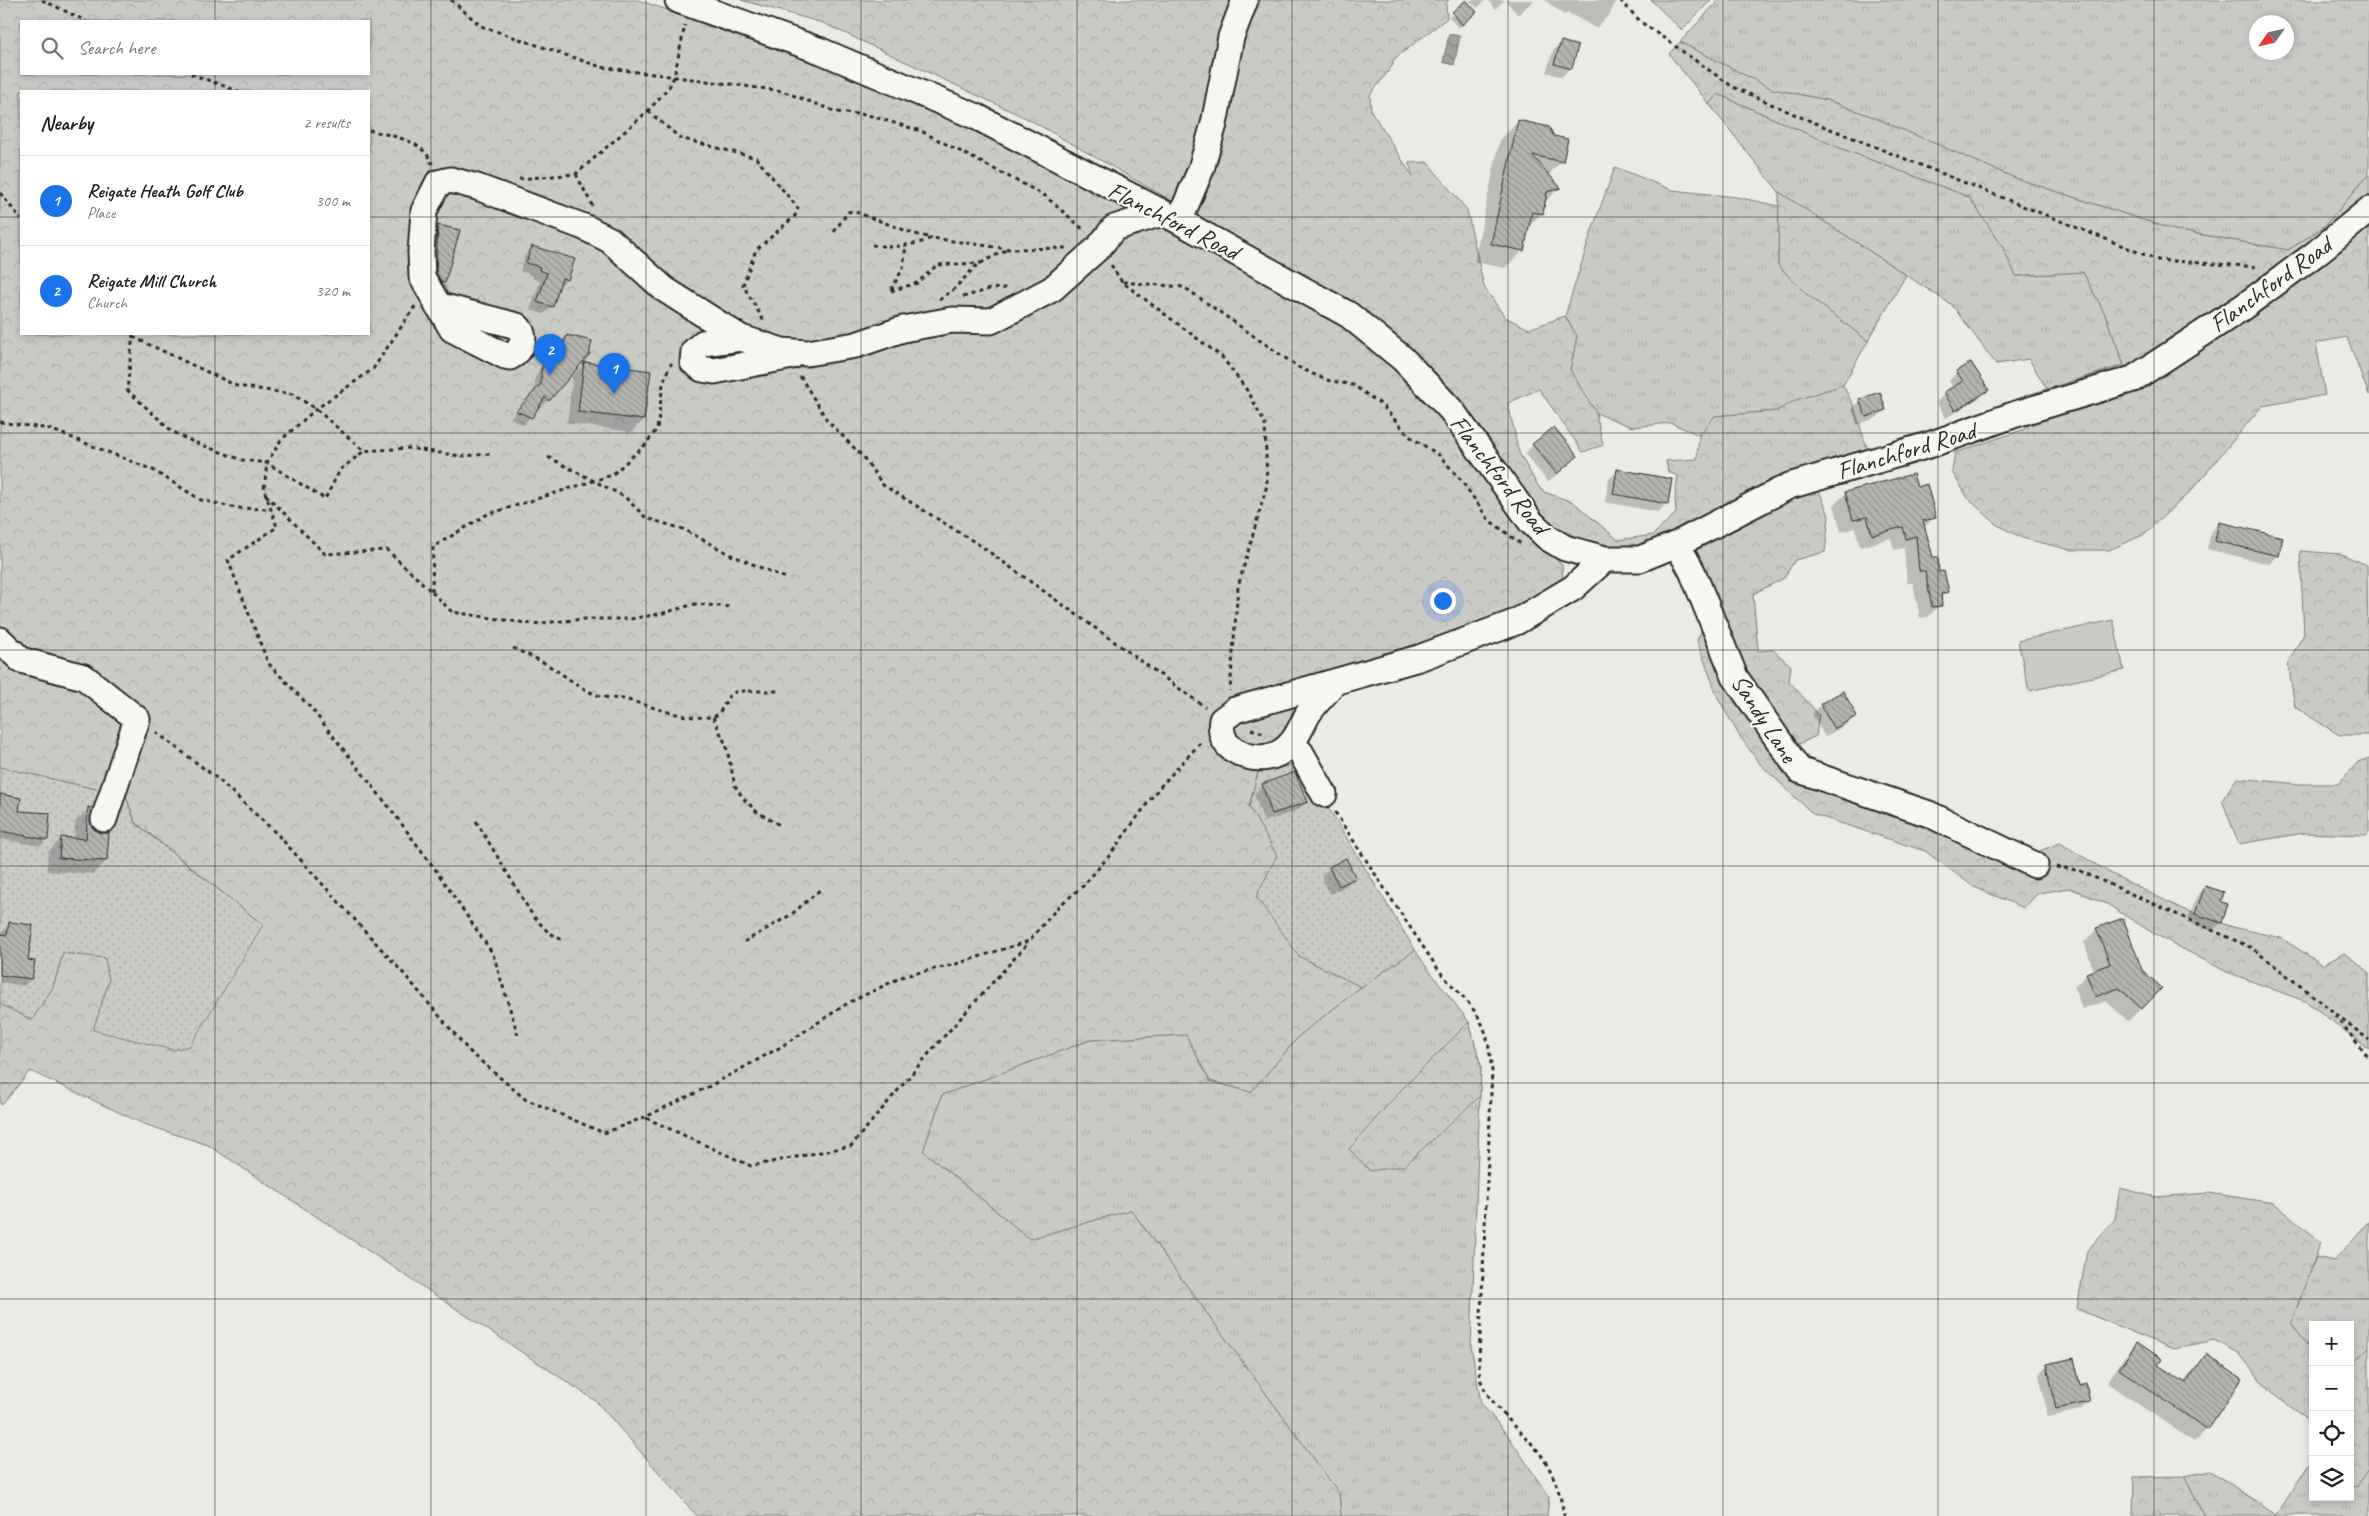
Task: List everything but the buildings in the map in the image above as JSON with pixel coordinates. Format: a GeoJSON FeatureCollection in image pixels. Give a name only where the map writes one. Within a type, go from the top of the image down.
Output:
{"type":"FeatureCollection","features":[{"type":"Feature","properties":{"kind":"street"},"geometry":{"type":"LineString","coordinates":[[741,338],[703,342],[694,352],[694,362],[702,368],[714,371],[791,354],[856,345],[903,329],[952,320],[991,321],[1052,289],[1103,242],[1170,217],[1201,169],[1214,124],[1231,38],[1245,0]]}},
{"type":"Feature","properties":{"kind":"street","name":"Flanchford Road"},"geometry":{"type":"LineString","coordinates":[[686,1],[822,51],[977,117],[1114,190],[1170,217],[1349,315],[1403,359],[1452,411],[1536,527],[1565,548],[1606,559],[1640,559],[1677,544],[1789,486],[1932,444],[2016,414],[2133,379],[2243,307],[2315,254],[2369,210]]}},
{"type":"Feature","properties":{"kind":"street"},"geometry":{"type":"LineString","coordinates":[[433,298],[422,277],[421,234],[424,210],[438,183],[451,180],[477,187],[584,227],[610,240],[664,289],[741,338],[791,354]]}},
{"type":"Feature","properties":{"kind":"street"},"geometry":{"type":"LineString","coordinates":[[1103,242],[1114,190]]}},
{"type":"Feature","properties":{"kind":"street","name":"Sandy Lane"},"geometry":{"type":"LineString","coordinates":[[1677,544],[1692,571],[1735,676],[1799,770],[1930,814],[2035,865]]}},
{"type":"Feature","properties":{"kind":"street"},"geometry":{"type":"LineString","coordinates":[[1333,684],[1309,712],[1292,742],[1270,757],[1253,758],[1228,746],[1221,729],[1225,717],[1245,707],[1333,684],[1419,658],[1516,622],[1573,588],[1606,559]]}},
{"type":"Feature","properties":{"kind":"street"},"geometry":{"type":"LineString","coordinates":[[0,640],[21,660],[84,677],[137,720],[104,819]]}},
{"type":"Feature","properties":{"kind":"street"},"geometry":{"type":"LineString","coordinates":[[1292,742],[1301,753],[1324,794]]}},
{"type":"Feature","properties":{"kind":"path"},"geometry":{"type":"LineString","coordinates":[[42,0],[84,20]]}},
{"type":"Feature","properties":{"kind":"path"},"geometry":{"type":"LineString","coordinates":[[451,0],[481,26],[601,67],[782,91],[837,112],[868,115],[921,131],[1044,195],[1103,242],[1122,282],[1222,357],[1249,393],[1264,424],[1267,485],[1238,587],[1225,717],[1158,789],[1108,856],[1082,886],[1059,906],[851,1146],[752,1166],[645,1117]]}},
{"type":"Feature","properties":{"kind":"path"},"geometry":{"type":"LineString","coordinates":[[1620,0],[1641,22],[1733,86],[1803,118],[2158,260],[2269,268]]}},
{"type":"Feature","properties":{"kind":"path"},"geometry":{"type":"LineString","coordinates":[[516,179],[576,174],[648,111],[669,87],[674,77],[686,1]]}},
{"type":"Feature","properties":{"kind":"path"},"geometry":{"type":"LineString","coordinates":[[194,75],[235,90]]}},
{"type":"Feature","properties":{"kind":"path"},"geometry":{"type":"LineString","coordinates":[[648,111],[680,138],[756,158],[798,208],[795,216],[756,250],[743,286],[791,354],[827,420],[864,458],[883,485],[981,546],[1225,717],[1292,742]]}},
{"type":"Feature","properties":{"kind":"path"},"geometry":{"type":"LineString","coordinates":[[370,130],[412,142],[421,148],[430,157],[438,183]]}},
{"type":"Feature","properties":{"kind":"path"},"geometry":{"type":"LineString","coordinates":[[0,193],[20,218]]}},
{"type":"Feature","properties":{"kind":"path"},"geometry":{"type":"LineString","coordinates":[[834,232],[848,212],[853,211],[915,234],[1009,249],[1074,247],[1103,242]]}},
{"type":"Feature","properties":{"kind":"path"},"geometry":{"type":"LineString","coordinates":[[872,245],[906,245],[932,238]]}},
{"type":"Feature","properties":{"kind":"path"},"geometry":{"type":"LineString","coordinates":[[906,245],[903,268],[891,291],[917,283],[937,265],[981,263]]}},
{"type":"Feature","properties":{"kind":"path"},"geometry":{"type":"LineString","coordinates":[[932,305],[954,289],[981,263],[1009,249]]}},
{"type":"Feature","properties":{"kind":"path"},"geometry":{"type":"LineString","coordinates":[[1122,282],[1184,287],[1298,367],[1326,380],[1353,385],[1382,405],[1409,436],[1439,455],[1461,480],[1489,520],[1515,541],[1529,548]]}},
{"type":"Feature","properties":{"kind":"path"},"geometry":{"type":"LineString","coordinates":[[433,298],[414,306],[373,369],[316,408],[281,440],[267,463],[264,488],[269,509],[277,527],[228,560],[268,663],[311,708],[392,811],[435,869],[487,946],[496,963],[518,1035]]}},
{"type":"Feature","properties":{"kind":"path"},"geometry":{"type":"LineString","coordinates":[[364,451],[316,408],[292,394],[237,386],[133,335],[127,390],[138,402],[172,431],[186,439],[242,460],[267,463],[325,499],[340,470],[364,451],[409,448],[460,456],[491,454]]}},
{"type":"Feature","properties":{"kind":"path"},"geometry":{"type":"LineString","coordinates":[[432,592],[433,547],[486,515],[612,475],[645,445],[657,429],[663,384],[668,367],[674,361]]}},
{"type":"Feature","properties":{"kind":"path"},"geometry":{"type":"LineString","coordinates":[[0,422],[50,429],[153,470],[201,500],[236,508],[269,509]]}},
{"type":"Feature","properties":{"kind":"path"},"geometry":{"type":"LineString","coordinates":[[548,457],[625,498],[646,518],[683,529],[731,555],[788,579]]}},
{"type":"Feature","properties":{"kind":"path"},"geometry":{"type":"LineString","coordinates":[[266,494],[325,554],[387,550],[452,612],[532,624],[585,619],[630,619],[660,614],[695,604],[731,607]]}},
{"type":"Feature","properties":{"kind":"path"},"geometry":{"type":"LineString","coordinates":[[513,648],[548,665],[580,686],[598,695],[626,700],[662,711],[700,717],[713,717],[718,715],[729,696],[737,691],[781,691]]}},
{"type":"Feature","properties":{"kind":"path"},"geometry":{"type":"LineString","coordinates":[[713,717],[726,745],[735,786],[743,798],[756,811],[782,826]]}},
{"type":"Feature","properties":{"kind":"path"},"geometry":{"type":"LineString","coordinates":[[137,720],[219,780],[278,836],[404,974],[469,1050],[525,1099],[604,1133],[645,1117],[708,1087],[779,1048],[848,1002],[904,976],[956,964],[1030,941]]}},
{"type":"Feature","properties":{"kind":"path"},"geometry":{"type":"LineString","coordinates":[[1324,794],[1395,906],[1417,935],[1439,970],[1483,1025],[1490,1048],[1492,1071],[1479,1359],[1480,1377],[1485,1391],[1495,1404],[1542,1456],[1559,1490],[1564,1516]]}},
{"type":"Feature","properties":{"kind":"path"},"geometry":{"type":"LineString","coordinates":[[476,821],[533,916],[548,932],[564,940]]}},
{"type":"Feature","properties":{"kind":"path"},"geometry":{"type":"LineString","coordinates":[[2035,865],[2078,870],[2252,948],[2369,1040]]}},
{"type":"Feature","properties":{"kind":"path"},"geometry":{"type":"LineString","coordinates":[[744,942],[792,914],[822,888]]}},
{"type":"Feature","properties":{"kind":"path"},"geometry":{"type":"LineString","coordinates":[[2331,1010],[2369,1058]]}},
{"type":"Feature","properties":{"kind":"green space"},"geometry":{"type":"Polygon","coordinates":[[[0,0],[638,0],[745,36],[940,111],[1045,162],[1128,210],[1259,279],[1306,275],[1030,120],[823,23],[741,0],[1449,0],[1446,3],[1447,18],[1393,60],[1393,65],[1370,95],[1371,111],[1413,177],[1409,163],[1427,162],[1467,210],[1484,287],[1505,317],[1529,329],[1565,316],[1577,336],[1570,370],[1596,413],[1603,445],[1583,452],[1539,389],[1508,403],[1519,453],[1538,486],[1544,492],[1573,502],[1618,540],[1653,535],[1676,513],[1675,497],[1678,476],[1668,472],[1666,461],[1697,459],[1699,435],[1715,416],[1777,411],[1796,400],[1843,385],[1853,405],[1869,454],[1814,478],[1829,516],[1825,552],[1795,560],[1784,578],[1753,594],[1758,651],[1773,650],[1791,666],[1789,681],[1819,715],[1816,736],[1779,753],[2034,874],[2039,851],[2060,843],[2112,874],[2182,909],[2233,927],[2281,938],[2323,965],[2344,953],[2369,972],[2369,1049],[2307,1002],[2227,972],[2153,933],[2107,904],[2070,888],[2038,893],[2024,908],[1974,887],[1925,851],[1813,814],[1760,764],[1739,735],[1718,698],[1697,641],[1717,595],[1696,554],[1618,553],[1528,534],[1562,565],[1564,599],[1514,630],[1338,694],[1254,770],[1258,772],[1249,807],[1277,855],[1299,956],[1361,987],[1300,1035],[1251,1092],[1210,1081],[1186,1035],[1090,1040],[942,1095],[923,1151],[1030,1239],[1131,1210],[1339,1493],[1341,1516],[697,1516],[596,1401],[208,1145],[144,1124],[30,1071],[2,1105],[0,1104],[0,1004],[32,1020],[53,987],[63,953],[106,958],[109,981],[94,1030],[263,925],[135,822],[126,796],[0,767],[0,0]]]}},
{"type":"Feature","properties":{"kind":"green space"},"geometry":{"type":"Polygon","coordinates":[[[1651,0],[1711,0],[1682,30],[1651,0]]]}},
{"type":"Feature","properties":{"kind":"green space"},"geometry":{"type":"Polygon","coordinates":[[[1719,0],[2369,0],[2369,174],[2325,226],[2288,250],[2174,230],[2015,178],[1873,117],[1827,100],[1772,89],[1680,42],[1719,0]]]}},
{"type":"Feature","properties":{"kind":"green space"},"geometry":{"type":"Polygon","coordinates":[[[1680,42],[1772,89],[1827,100],[1873,117],[2015,178],[2174,230],[2288,250],[2325,226],[2369,174],[2369,395],[2347,337],[2316,343],[2325,395],[2262,406],[2191,491],[2143,535],[2109,550],[2071,550],[2022,538],[1996,524],[1968,498],[1952,472],[1955,453],[2028,428],[2024,396],[2124,365],[2105,314],[2083,272],[2016,276],[2001,244],[1969,197],[1840,148],[1718,94],[1709,104],[1669,54],[1680,42]]]}},
{"type":"Feature","properties":{"kind":"green space"},"geometry":{"type":"Polygon","coordinates":[[[1718,94],[1840,148],[1969,197],[2001,244],[2016,276],[2083,272],[2105,314],[2124,365],[2047,389],[2029,359],[1996,364],[1952,305],[1779,192],[1709,104],[1718,94]]]}},
{"type":"Feature","properties":{"kind":"green space"},"geometry":{"type":"Polygon","coordinates":[[[1615,167],[1672,190],[1736,197],[1779,206],[1778,265],[1804,292],[1868,341],[1843,385],[1796,400],[1777,411],[1715,416],[1699,435],[1671,423],[1632,427],[1596,413],[1570,370],[1577,336],[1565,316],[1592,230],[1615,167]]]}},
{"type":"Feature","properties":{"kind":"green space"},"geometry":{"type":"Polygon","coordinates":[[[1779,192],[1906,275],[1868,341],[1804,292],[1778,265],[1779,192]]]}},
{"type":"Feature","properties":{"kind":"green space"},"geometry":{"type":"Polygon","coordinates":[[[2300,551],[2341,554],[2367,565],[2369,735],[2339,735],[2295,707],[2288,662],[2304,634],[2300,551]]]}},
{"type":"Feature","properties":{"kind":"green space"},"geometry":{"type":"Polygon","coordinates":[[[2113,620],[2124,670],[2029,691],[2018,641],[2113,620]]]}},
{"type":"Feature","properties":{"kind":"green space"},"geometry":{"type":"Polygon","coordinates":[[[2369,758],[2369,832],[2366,835],[2304,833],[2239,844],[2222,800],[2237,778],[2300,784],[2338,784],[2358,762],[2369,758]]]}},
{"type":"Feature","properties":{"kind":"green space"},"geometry":{"type":"Polygon","coordinates":[[[1301,763],[1415,950],[1361,987],[1299,956],[1256,897],[1277,855],[1249,807],[1258,772],[1301,763]]]}},
{"type":"Feature","properties":{"kind":"green space"},"geometry":{"type":"Polygon","coordinates":[[[0,767],[126,796],[135,823],[263,925],[190,1046],[173,1050],[93,1030],[109,981],[105,958],[63,953],[53,987],[32,1020],[0,1004],[0,767]]]}},
{"type":"Feature","properties":{"kind":"green space"},"geometry":{"type":"Polygon","coordinates":[[[1415,950],[1469,1022],[1481,1066],[1471,1345],[1481,1403],[1509,1437],[1549,1497],[1547,1516],[1341,1516],[1339,1493],[1131,1210],[1030,1239],[923,1151],[942,1095],[1090,1040],[1186,1035],[1210,1081],[1251,1092],[1300,1035],[1361,987],[1415,950]]]}},
{"type":"Feature","properties":{"kind":"green space"},"geometry":{"type":"Polygon","coordinates":[[[1469,1022],[1481,1066],[1480,1096],[1404,1166],[1370,1171],[1349,1149],[1401,1090],[1469,1022]]]}},
{"type":"Feature","properties":{"kind":"green space"},"geometry":{"type":"Polygon","coordinates":[[[2120,1188],[2155,1197],[2209,1193],[2274,1203],[2321,1242],[2291,1323],[2309,1348],[2309,1420],[2271,1393],[2239,1353],[2214,1340],[2173,1349],[2077,1309],[2087,1251],[2115,1219],[2120,1188]]]}},
{"type":"Feature","properties":{"kind":"green space"},"geometry":{"type":"Polygon","coordinates":[[[2369,1221],[2369,1347],[2354,1363],[2354,1321],[2309,1321],[2309,1348],[2291,1323],[2316,1257],[2334,1261],[2369,1221]]]}},
{"type":"Feature","properties":{"kind":"green space"},"geometry":{"type":"Polygon","coordinates":[[[2369,1347],[2369,1470],[2357,1487],[2354,1487],[2354,1366],[2354,1362],[2369,1347]]]}},
{"type":"Feature","properties":{"kind":"green space"},"geometry":{"type":"Polygon","coordinates":[[[2309,1463],[2309,1501],[2354,1501],[2354,1487],[2357,1486],[2369,1470],[2369,1516],[2204,1516],[2184,1476],[2211,1471],[2276,1515],[2309,1463]]]}},
{"type":"Feature","properties":{"kind":"green space"},"geometry":{"type":"Polygon","coordinates":[[[2184,1476],[2204,1516],[2133,1516],[2134,1477],[2184,1476]]]}},
{"type":"Feature","properties":{"kind":"water"},"geometry":{"type":"Polygon","coordinates":[[[1449,34],[1460,36],[1454,65],[1443,62],[1449,34]]]}},
{"type":"Feature","properties":{"kind":"place","name":"Reigate Mill Church"},"geometry":{"type":"Point","coordinates":[550,375]}},
{"type":"Feature","properties":{"kind":"place","name":"Reigate Heath Golf Club"},"geometry":{"type":"Point","coordinates":[614,394]}}]}
